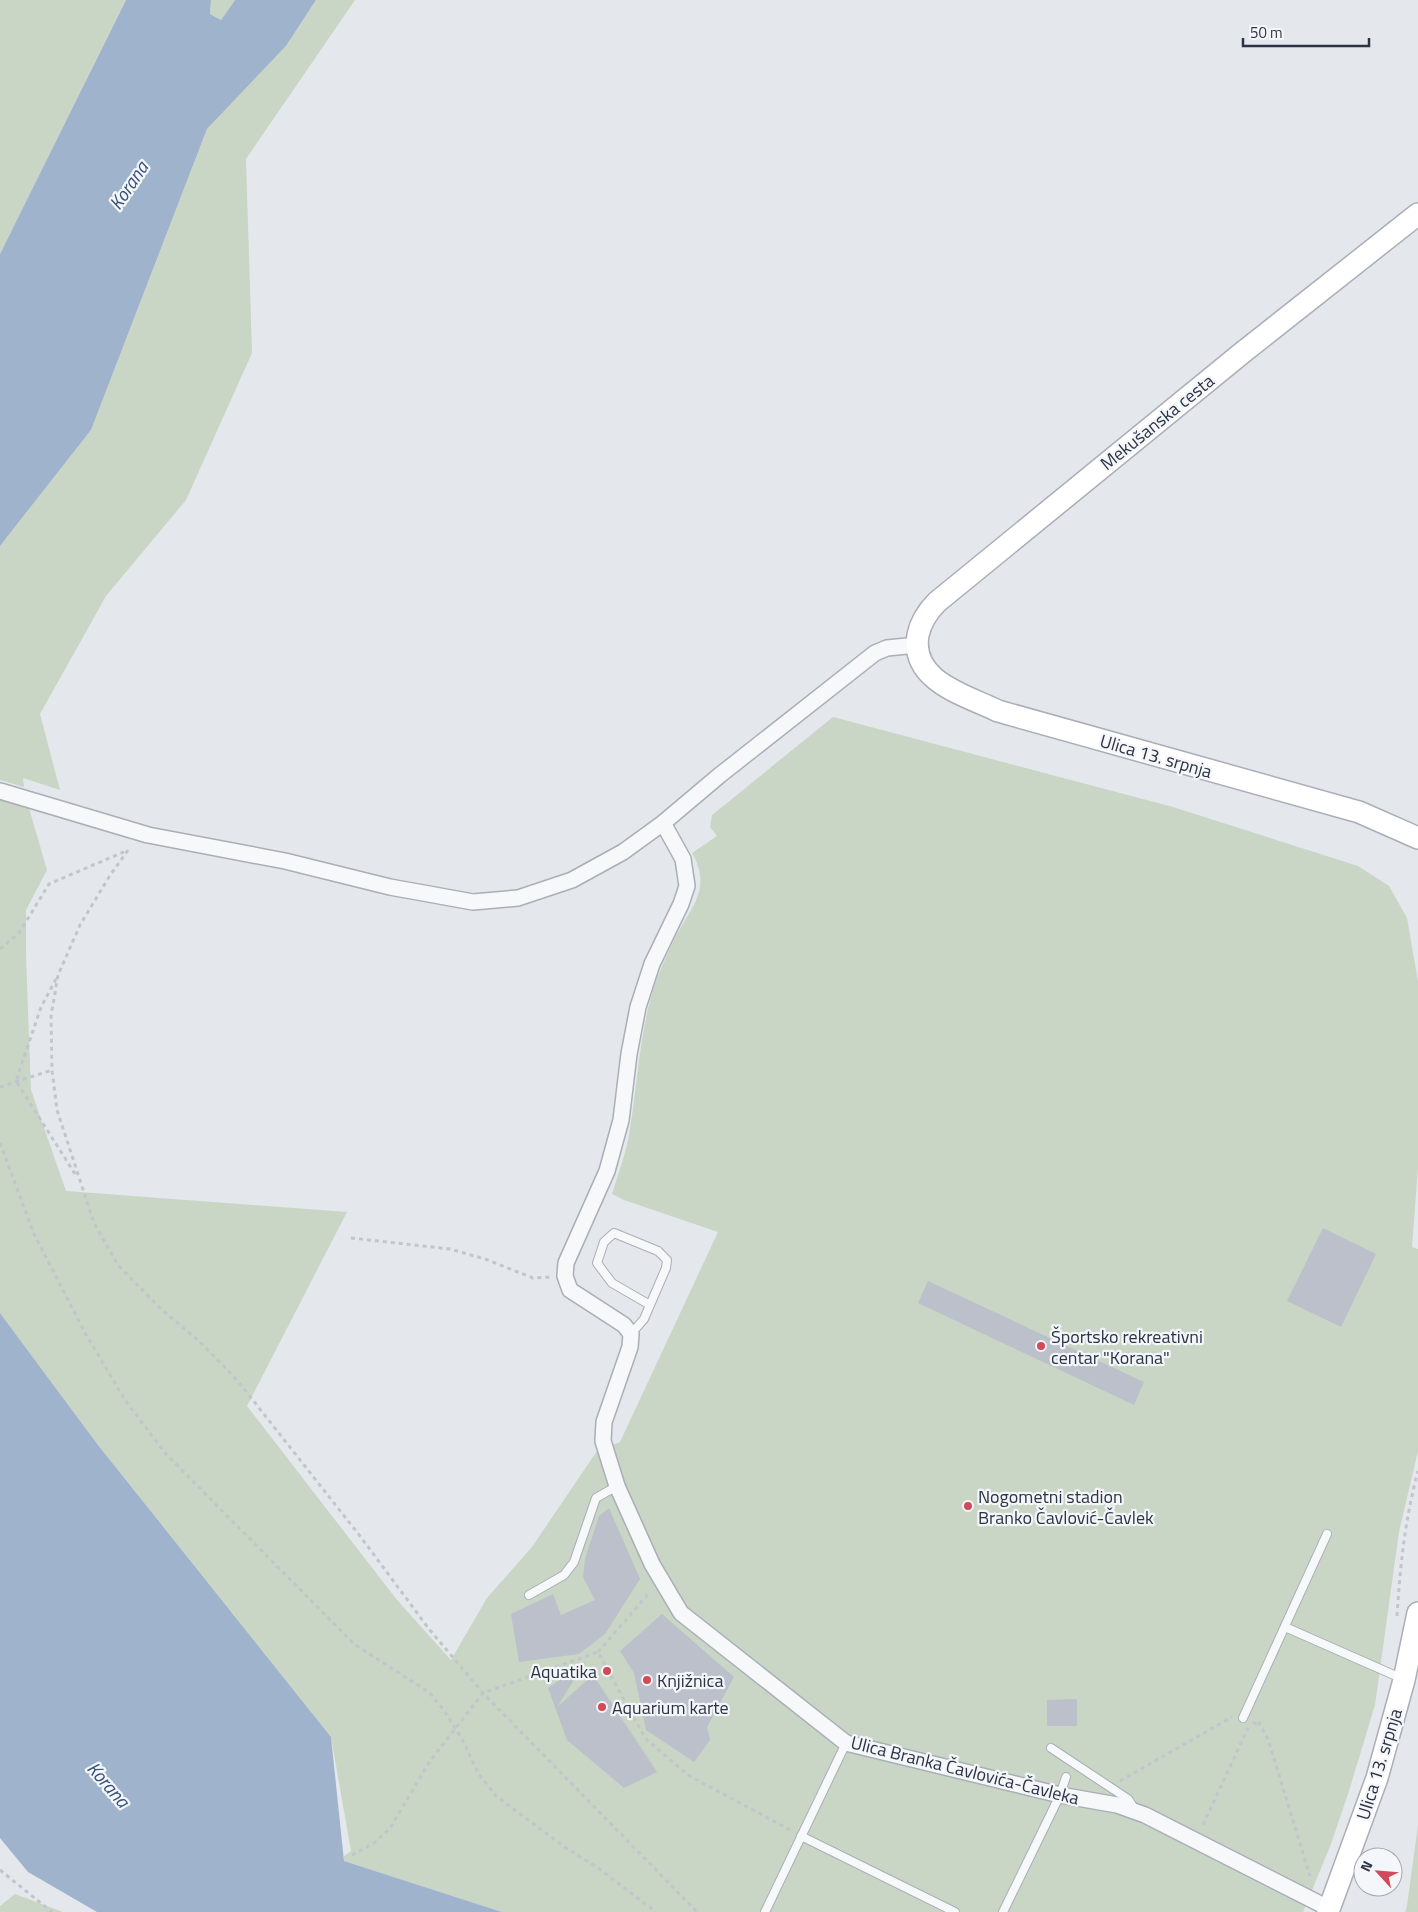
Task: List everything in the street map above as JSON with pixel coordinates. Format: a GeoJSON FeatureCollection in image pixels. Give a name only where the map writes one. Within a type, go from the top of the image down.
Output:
{"type":"FeatureCollection","features":[{"type":"Feature","properties":{"kind":"street","name":"Mekušanska cesta"},"geometry":{"type":"LineString","coordinates":[[917,645],[920,627],[926,612],[937,602],[1242,354],[1418,214]]}},
{"type":"Feature","properties":{"kind":"street"},"geometry":{"type":"LineString","coordinates":[[0,790],[148,835],[285,862],[390,887],[473,902],[518,898],[572,880],[623,852],[663,823],[720,775],[875,654],[886,648],[917,645]]}},
{"type":"Feature","properties":{"kind":"street","name":"Ulica 13. srpnja"},"geometry":{"type":"LineString","coordinates":[[917,645],[922,666],[932,677],[945,686],[998,711],[1359,812],[1418,838]]}},
{"type":"Feature","properties":{"kind":"street"},"geometry":{"type":"LineString","coordinates":[[632,1334],[624,1325],[570,1290],[565,1276],[566,1263],[607,1170],[621,1120],[629,1054],[638,1007],[652,964],[681,904],[687,886],[683,860],[663,823]]}},
{"type":"Feature","properties":{"kind":"street","name":"Ulica Branka Čavlovića-Čavleka"},"geometry":{"type":"LineString","coordinates":[[632,1334],[630,1346],[604,1422],[603,1441],[617,1486],[652,1564],[681,1613],[846,1743],[1060,1795],[1118,1805],[1136,1811],[1329,1910]]}},
{"type":"Feature","properties":{"kind":"street","name":"Ulica 13. srpnja"},"geometry":{"type":"LineString","coordinates":[[1329,1910],[1377,1778],[1404,1680],[1418,1613]]}},
{"type":"Feature","properties":{"kind":"lane"},"geometry":{"type":"LineString","coordinates":[[632,1334],[644,1319],[666,1268],[667,1260],[658,1251],[614,1233],[604,1242],[597,1263],[612,1283],[650,1305]]}},
{"type":"Feature","properties":{"kind":"lane"},"geometry":{"type":"LineString","coordinates":[[529,1595],[564,1576],[574,1562],[596,1498],[617,1486]]}},
{"type":"Feature","properties":{"kind":"lane"},"geometry":{"type":"LineString","coordinates":[[1243,1718],[1326,1534]]}},
{"type":"Feature","properties":{"kind":"lane"},"geometry":{"type":"LineString","coordinates":[[1285,1627],[1404,1680]]}},
{"type":"Feature","properties":{"kind":"lane"},"geometry":{"type":"LineString","coordinates":[[765,1912],[846,1743]]}},
{"type":"Feature","properties":{"kind":"lane"},"geometry":{"type":"LineString","coordinates":[[1051,1748],[1128,1799],[1136,1811]]}},
{"type":"Feature","properties":{"kind":"lane"},"geometry":{"type":"LineString","coordinates":[[1003,1912],[1060,1795],[1066,1778]]}},
{"type":"Feature","properties":{"kind":"lane"},"geometry":{"type":"LineString","coordinates":[[802,1836],[955,1912]]}},
{"type":"Feature","properties":{"kind":"path"},"geometry":{"type":"LineString","coordinates":[[0,949],[19,933],[48,884],[128,850],[148,835]]}},
{"type":"Feature","properties":{"kind":"path"},"geometry":{"type":"LineString","coordinates":[[16,1081],[41,1007],[58,975],[80,925],[128,850]]}},
{"type":"Feature","properties":{"kind":"path"},"geometry":{"type":"LineString","coordinates":[[58,975],[51,1016],[52,1070],[57,1110],[94,1223],[118,1265],[160,1309],[200,1342],[237,1380],[360,1536],[429,1629],[483,1693],[697,1912]]}},
{"type":"Feature","properties":{"kind":"path"},"geometry":{"type":"LineString","coordinates":[[0,1087],[52,1070]]}},
{"type":"Feature","properties":{"kind":"path"},"geometry":{"type":"LineString","coordinates":[[16,1081],[80,1182]]}},
{"type":"Feature","properties":{"kind":"path"},"geometry":{"type":"LineString","coordinates":[[0,1143],[34,1234],[84,1331],[125,1400],[165,1453],[354,1644],[430,1693],[455,1727],[478,1773],[496,1796],[566,1848],[598,1868],[656,1912]]}},
{"type":"Feature","properties":{"kind":"path"},"geometry":{"type":"LineString","coordinates":[[351,1238],[450,1249],[533,1278],[565,1276]]}},
{"type":"Feature","properties":{"kind":"path"},"geometry":{"type":"LineString","coordinates":[[1396,1618],[1398,1584],[1407,1517],[1418,1471]]}},
{"type":"Feature","properties":{"kind":"path"},"geometry":{"type":"LineString","coordinates":[[352,1855],[374,1843],[390,1828],[430,1760],[483,1693],[598,1652],[650,1592]]}},
{"type":"Feature","properties":{"kind":"path"},"geometry":{"type":"LineString","coordinates":[[598,1652],[645,1738],[688,1774],[802,1836]]}},
{"type":"Feature","properties":{"kind":"path"},"geometry":{"type":"LineString","coordinates":[[1117,1782],[1236,1715],[1243,1718]]}},
{"type":"Feature","properties":{"kind":"path"},"geometry":{"type":"LineString","coordinates":[[1203,1825],[1251,1722],[1256,1724],[1258,1721],[1268,1739],[1310,1876]]}},
{"type":"Feature","properties":{"kind":"path"},"geometry":{"type":"LineString","coordinates":[[0,1870],[52,1912]]}},
{"type":"Feature","properties":{"kind":"green space"},"geometry":{"type":"Polygon","coordinates":[[[0,0],[126,0],[0,254],[0,0]]]}},
{"type":"Feature","properties":{"kind":"green space"},"geometry":{"type":"Polygon","coordinates":[[[211,0],[235,0],[221,20],[210,14],[211,0]]]}},
{"type":"Feature","properties":{"kind":"green space"},"geometry":{"type":"Polygon","coordinates":[[[316,0],[355,0],[246,159],[252,353],[186,500],[106,596],[40,714],[60,790],[23,778],[24,787],[0,780],[0,546],[91,430],[207,129],[286,46],[316,0]]]}},
{"type":"Feature","properties":{"kind":"green space","name":"Športsko rekreativni centar \"Korana\""},"geometry":{"type":"Polygon","coordinates":[[[833,717],[1173,807],[1358,866],[1389,886],[1407,918],[1418,982],[1418,1168],[1412,1247],[1418,1249],[1418,1451],[1399,1532],[1375,1705],[1331,1844],[1303,1912],[502,1912],[344,1861],[344,1856],[351,1851],[331,1737],[98,1445],[0,1313],[0,799],[29,808],[47,870],[26,910],[31,1090],[66,1191],[347,1212],[247,1406],[397,1600],[451,1660],[487,1598],[532,1547],[597,1451],[620,1442],[718,1232],[624,1200],[612,1194],[629,1135],[646,1017],[657,978],[676,936],[698,896],[700,877],[698,865],[692,853],[717,836],[710,827],[712,815],[833,717]]]}},
{"type":"Feature","properties":{"kind":"green space"},"geometry":{"type":"Polygon","coordinates":[[[1418,1825],[1418,1912],[1405,1912],[1407,1906],[1418,1825]]]}},
{"type":"Feature","properties":{"kind":"green space"},"geometry":{"type":"Polygon","coordinates":[[[15,1894],[63,1912],[0,1912],[0,1906],[15,1894]]]}},
{"type":"Feature","properties":{"kind":"water","name":"Korana"},"geometry":{"type":"Polygon","coordinates":[[[126,0],[211,0],[210,14],[221,20],[235,0],[316,0],[286,46],[207,129],[91,430],[0,546],[0,254],[126,0]]]}},
{"type":"Feature","properties":{"kind":"water","name":"Korana"},"geometry":{"type":"Polygon","coordinates":[[[0,1313],[98,1445],[331,1737],[344,1861],[502,1912],[97,1912],[28,1872],[0,1838],[0,1313]]]}},
{"type":"Feature","properties":{"kind":"building"},"geometry":{"type":"Polygon","coordinates":[[[1323,1228],[1376,1254],[1341,1327],[1287,1301],[1323,1228]]]}},
{"type":"Feature","properties":{"kind":"building"},"geometry":{"type":"Polygon","coordinates":[[[928,1281],[1144,1382],[1134,1405],[918,1303],[928,1281]]]}},
{"type":"Feature","properties":{"kind":"building"},"geometry":{"type":"Polygon","coordinates":[[[609,1508],[640,1579],[605,1634],[579,1654],[519,1662],[511,1614],[553,1594],[561,1615],[595,1600],[583,1577],[585,1559],[599,1516],[609,1508]]]}},
{"type":"Feature","properties":{"kind":"building"},"geometry":{"type":"Polygon","coordinates":[[[662,1614],[734,1677],[707,1727],[710,1740],[694,1762],[646,1730],[634,1673],[620,1651],[662,1614]]]}},
{"type":"Feature","properties":{"kind":"building"},"geometry":{"type":"Polygon","coordinates":[[[586,1661],[557,1707],[593,1675],[657,1772],[624,1788],[567,1740],[548,1688],[586,1661]]]}},
{"type":"Feature","properties":{"kind":"building"},"geometry":{"type":"Polygon","coordinates":[[[1077,1699],[1077,1726],[1047,1726],[1047,1700],[1077,1699]]]}},
{"type":"Feature","properties":{"kind":"place","name":"Športsko rekreativni centar \"Korana\""},"geometry":{"type":"Point","coordinates":[1041,1346]}},
{"type":"Feature","properties":{"kind":"place","name":"Nogometni stadion Branko Čavlović-Čavlek"},"geometry":{"type":"Point","coordinates":[968,1506]}},
{"type":"Feature","properties":{"kind":"place","name":"Aquatika"},"geometry":{"type":"Point","coordinates":[607,1671]}},
{"type":"Feature","properties":{"kind":"place","name":"Knjižnica"},"geometry":{"type":"Point","coordinates":[647,1680]}},
{"type":"Feature","properties":{"kind":"place","name":"Aquarium karte"},"geometry":{"type":"Point","coordinates":[602,1707]}}]}
